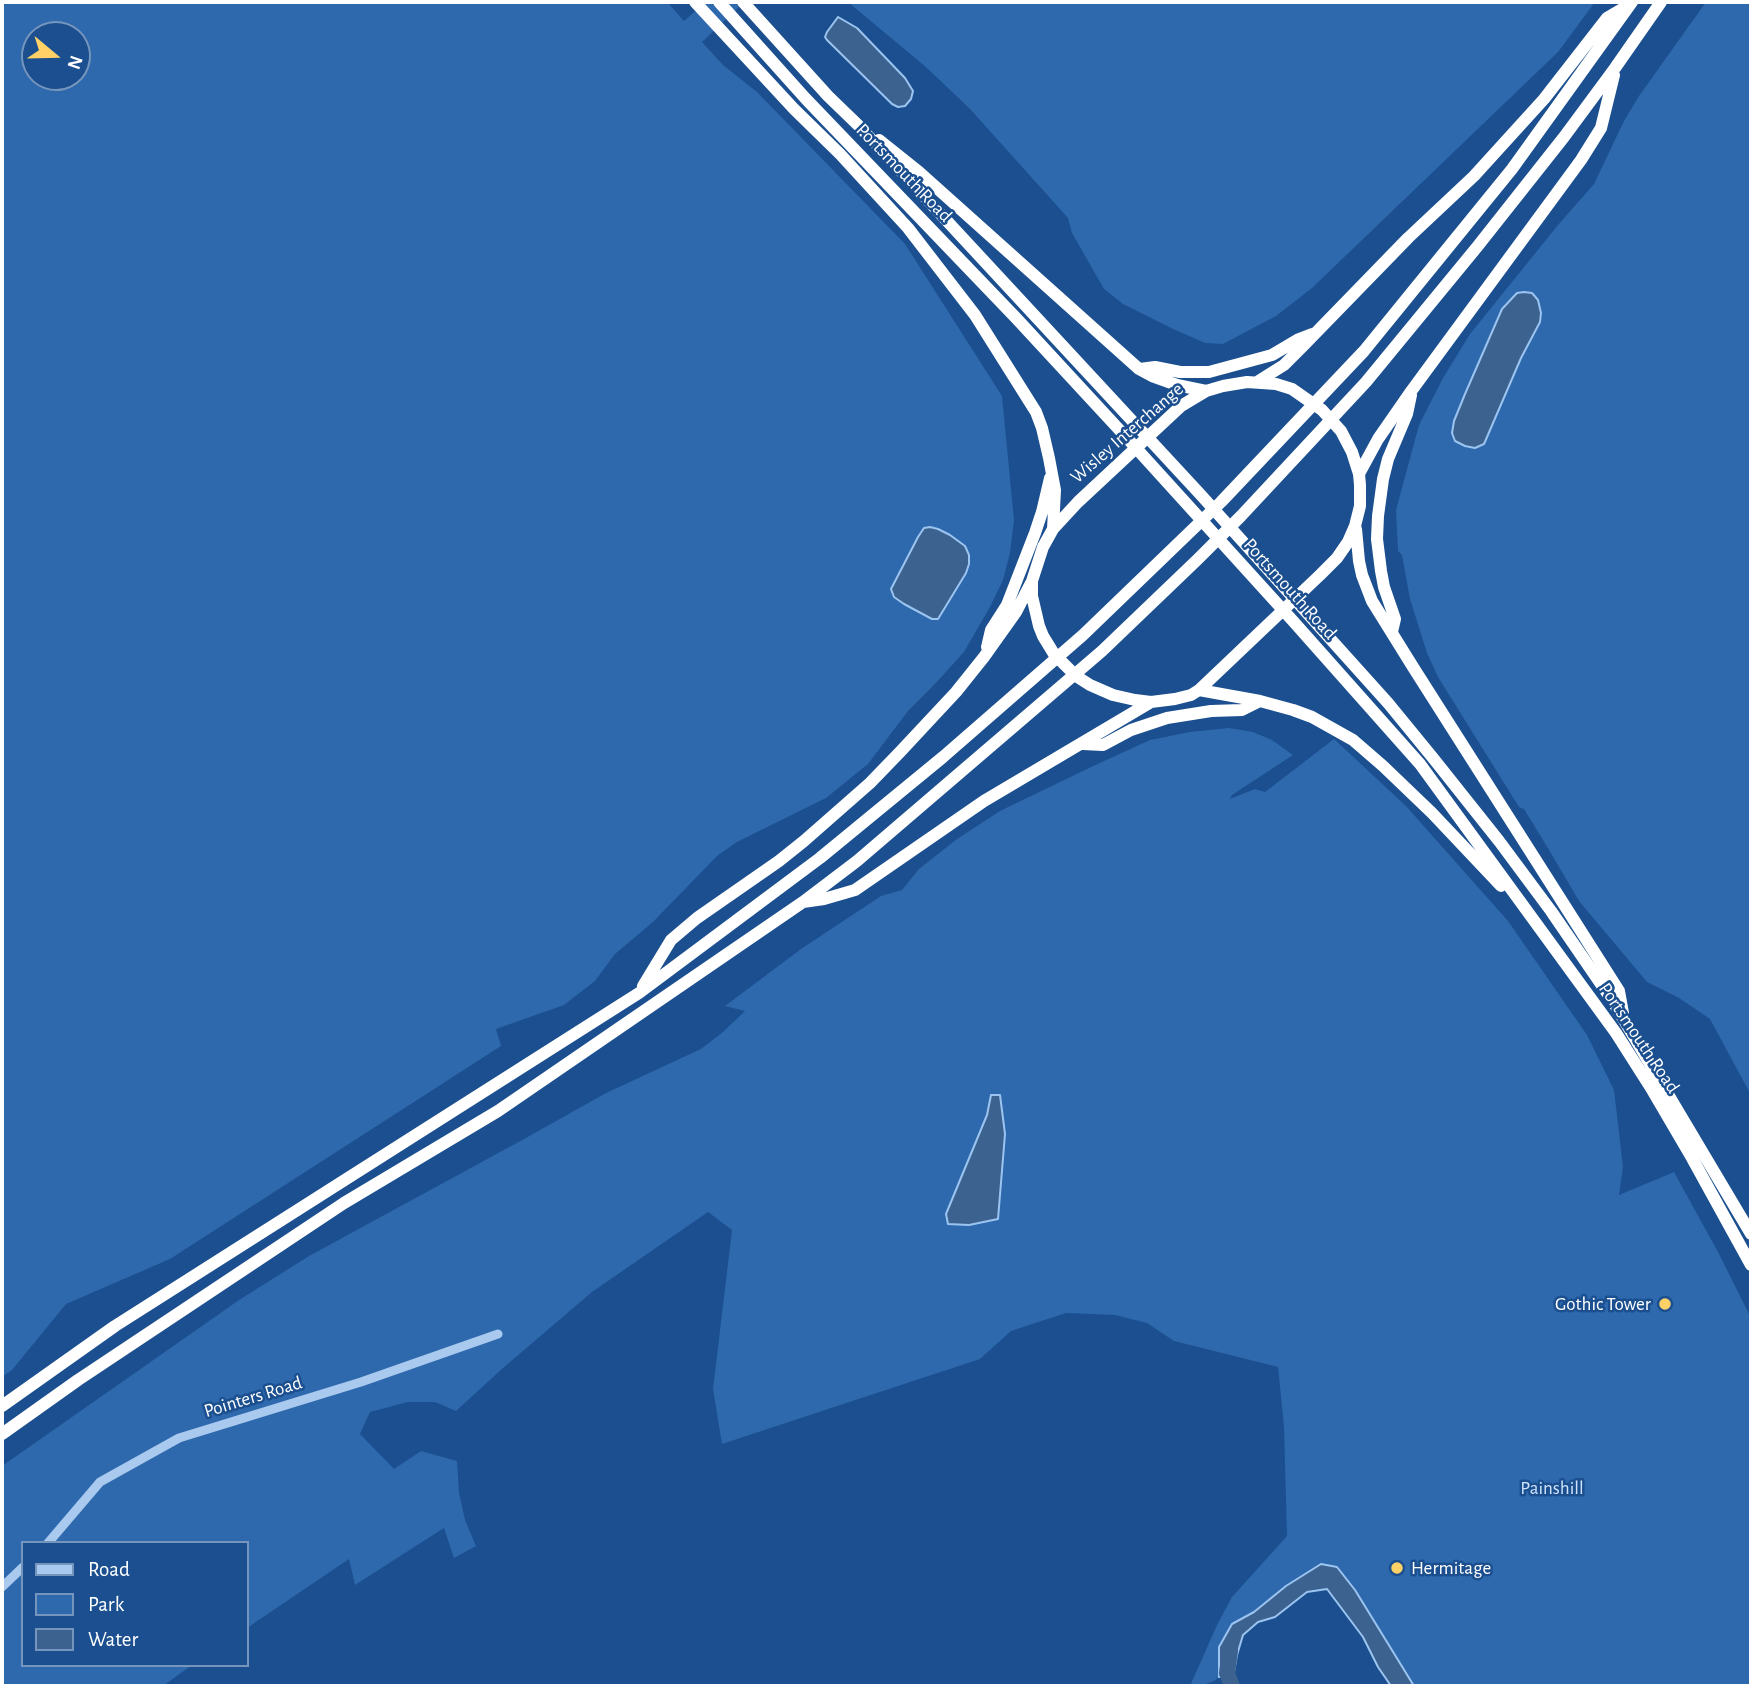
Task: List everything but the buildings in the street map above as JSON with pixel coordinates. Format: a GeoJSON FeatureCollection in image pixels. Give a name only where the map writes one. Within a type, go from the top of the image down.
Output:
{"type":"FeatureCollection","features":[{"type":"Feature","properties":{"kind":"highway"},"geometry":{"type":"LineString","coordinates":[[695,2],[908,228],[975,315],[1036,412],[1046,443],[1055,501],[1053,529]]}},
{"type":"Feature","properties":{"kind":"highway","name":"Portsmouth Road"},"geometry":{"type":"LineString","coordinates":[[719,2],[806,99],[1017,319],[1189,505],[1420,764],[1616,1033],[1651,1088],[1751,1265]]}},
{"type":"Feature","properties":{"kind":"highway","name":"Portsmouth Road"},"geometry":{"type":"LineString","coordinates":[[743,2],[1238,535],[1388,703],[1499,841],[1551,911],[1625,1021],[1751,1234]]}},
{"type":"Feature","properties":{"kind":"highway"},"geometry":{"type":"LineString","coordinates":[[2,1434],[78,1380],[344,1203],[498,1111],[803,902],[878,843],[1102,651],[1233,524],[1366,382],[1564,137],[1661,2]]}},
{"type":"Feature","properties":{"kind":"highway"},"geometry":{"type":"LineString","coordinates":[[1257,382],[1284,365],[1408,238],[1474,176],[1544,99],[1607,18],[1631,3]]}},
{"type":"Feature","properties":{"kind":"highway"},"geometry":{"type":"LineString","coordinates":[[2,1406],[115,1326],[639,993],[820,858],[943,757],[1083,635],[1221,502],[1364,351],[1511,169],[1631,3]]}},
{"type":"Feature","properties":{"kind":"highway"},"geometry":{"type":"LineString","coordinates":[[1359,474],[1378,439],[1412,390],[1581,160],[1601,128],[1615,68]]}},
{"type":"Feature","properties":{"kind":"highway"},"geometry":{"type":"LineString","coordinates":[[859,126],[919,172],[1139,369],[1177,385],[1206,391]]}},
{"type":"Feature","properties":{"kind":"highway"},"geometry":{"type":"LineString","coordinates":[[1139,369],[1156,367],[1180,372],[1209,372],[1272,355],[1315,333]]}},
{"type":"Feature","properties":{"kind":"highway","name":"Wisley Interchange"},"geometry":{"type":"LineString","coordinates":[[1238,383],[1276,384],[1299,393],[1322,410],[1341,431],[1359,474],[1361,497],[1355,526],[1337,558],[1199,690],[1182,698],[1152,702],[1113,695],[1090,685],[1054,654],[1042,636],[1035,611],[1032,581],[1043,547],[1053,529],[1078,502],[1181,406],[1206,391],[1238,383]]}},
{"type":"Feature","properties":{"kind":"highway"},"geometry":{"type":"LineString","coordinates":[[1392,632],[1395,619],[1381,571],[1377,539],[1378,516],[1388,459],[1407,414],[1412,390]]}},
{"type":"Feature","properties":{"kind":"highway"},"geometry":{"type":"LineString","coordinates":[[984,657],[991,630],[1007,605],[1035,533],[1051,474]]}},
{"type":"Feature","properties":{"kind":"highway"},"geometry":{"type":"LineString","coordinates":[[1355,526],[1364,582],[1373,601],[1619,991],[1625,1021]]}},
{"type":"Feature","properties":{"kind":"highway"},"geometry":{"type":"LineString","coordinates":[[639,993],[671,940],[722,900],[779,861],[840,810],[870,783],[934,716],[984,657],[1016,612],[1032,581]]}},
{"type":"Feature","properties":{"kind":"highway"},"geometry":{"type":"LineString","coordinates":[[1199,690],[1260,701],[1312,717],[1353,740],[1432,813],[1463,848],[1531,915]]}},
{"type":"Feature","properties":{"kind":"highway"},"geometry":{"type":"LineString","coordinates":[[1082,744],[1103,745],[1149,723],[1211,711],[1242,710],[1260,701]]}},
{"type":"Feature","properties":{"kind":"highway"},"geometry":{"type":"LineString","coordinates":[[803,902],[855,890],[984,801],[1152,702]]}},
{"type":"Feature","properties":{"kind":"street","name":"Pointers Road"},"geometry":{"type":"LineString","coordinates":[[50,1541],[100,1482],[179,1438],[361,1382],[498,1334]]}},
{"type":"Feature","properties":{"kind":"street"},"geometry":{"type":"LineString","coordinates":[[2,1587],[21,1569]]}},
{"type":"Feature","properties":{"kind":"green space"},"geometry":{"type":"Polygon","coordinates":[[[2,2],[667,2],[684,21],[706,2],[744,2],[702,42],[723,65],[757,92],[905,244],[1002,396],[1014,520],[1003,580],[990,607],[964,652],[908,711],[868,764],[826,798],[737,842],[717,856],[653,922],[615,954],[595,981],[564,1005],[496,1029],[501,1046],[170,1259],[66,1304],[12,1370],[2,1377],[2,2]]]}},
{"type":"Feature","properties":{"kind":"green space"},"geometry":{"type":"Polygon","coordinates":[[[848,2],[1595,2],[1558,52],[1312,288],[1276,316],[1223,344],[1205,343],[1171,328],[1123,304],[1104,289],[1072,233],[1068,218],[970,109],[927,68],[848,2]]]}},
{"type":"Feature","properties":{"kind":"green space"},"geometry":{"type":"Polygon","coordinates":[[[1706,2],[1751,2],[1751,1095],[1710,1019],[1679,998],[1647,982],[1579,901],[1524,809],[1519,807],[1438,677],[1427,653],[1410,599],[1402,555],[1398,551],[1396,510],[1419,425],[1443,378],[1470,334],[1594,184],[1639,96],[1706,2]]]}},
{"type":"Feature","properties":{"kind":"green space","name":"Painshill"},"geometry":{"type":"Polygon","coordinates":[[[1229,728],[1253,732],[1272,740],[1293,755],[1232,795],[1230,799],[1255,789],[1265,792],[1334,739],[1406,806],[1508,921],[1587,1035],[1614,1090],[1623,1167],[1619,1195],[1674,1172],[1751,1318],[1751,1686],[1414,1686],[1355,1590],[1337,1567],[1286,1586],[1254,1612],[1232,1624],[1219,1647],[1219,1677],[1203,1685],[1190,1686],[1232,1597],[1287,1536],[1284,1427],[1278,1367],[1174,1341],[1147,1323],[1115,1315],[1066,1313],[1011,1331],[980,1359],[722,1444],[713,1389],[732,1230],[708,1212],[592,1292],[456,1411],[435,1402],[408,1402],[370,1412],[360,1434],[394,1469],[421,1451],[457,1461],[459,1493],[465,1520],[476,1546],[454,1558],[444,1528],[355,1585],[349,1559],[248,1627],[248,1541],[21,1541],[21,1667],[189,1667],[163,1686],[2,1686],[2,1466],[239,1300],[309,1256],[606,1093],[701,1049],[745,1011],[725,1006],[801,949],[881,896],[902,890],[919,869],[957,839],[1000,811],[1150,740],[1229,728]],[[991,1096],[987,1115],[946,1214],[998,1219],[991,1096]]]}},
{"type":"Feature","properties":{"kind":"water"},"geometry":{"type":"Polygon","coordinates":[[[838,17],[857,28],[905,78],[913,91],[905,106],[892,104],[827,40],[827,32],[838,17]]]}},
{"type":"Feature","properties":{"kind":"water"},"geometry":{"type":"Polygon","coordinates":[[[1517,293],[1532,293],[1538,300],[1540,322],[1521,358],[1484,444],[1475,448],[1465,446],[1455,441],[1452,433],[1454,421],[1502,309],[1517,293]]]}},
{"type":"Feature","properties":{"kind":"water"},"geometry":{"type":"Polygon","coordinates":[[[930,527],[950,535],[965,546],[969,555],[966,573],[938,619],[932,619],[904,604],[894,597],[891,589],[918,537],[924,528],[930,527]]]}},
{"type":"Feature","properties":{"kind":"water"},"geometry":{"type":"Polygon","coordinates":[[[991,1095],[1000,1095],[1005,1134],[998,1219],[969,1225],[948,1224],[946,1214],[987,1115],[991,1095]]]}},
{"type":"Feature","properties":{"kind":"water"},"geometry":{"type":"Polygon","coordinates":[[[1321,1564],[1337,1567],[1355,1590],[1414,1686],[1391,1686],[1363,1637],[1327,1589],[1307,1592],[1275,1617],[1258,1622],[1243,1635],[1234,1672],[1219,1677],[1219,1647],[1232,1624],[1254,1612],[1286,1586],[1321,1564]]]}},
{"type":"Feature","properties":{"kind":"waterway"},"geometry":{"type":"LineString","coordinates":[[1230,1651],[1227,1673],[1232,1686]]}},
{"type":"Feature","properties":{"kind":"place","name":"Gothic Tower"},"geometry":{"type":"Point","coordinates":[1665,1304]}},
{"type":"Feature","properties":{"kind":"place","name":"Hermitage"},"geometry":{"type":"Point","coordinates":[1397,1568]}}]}
